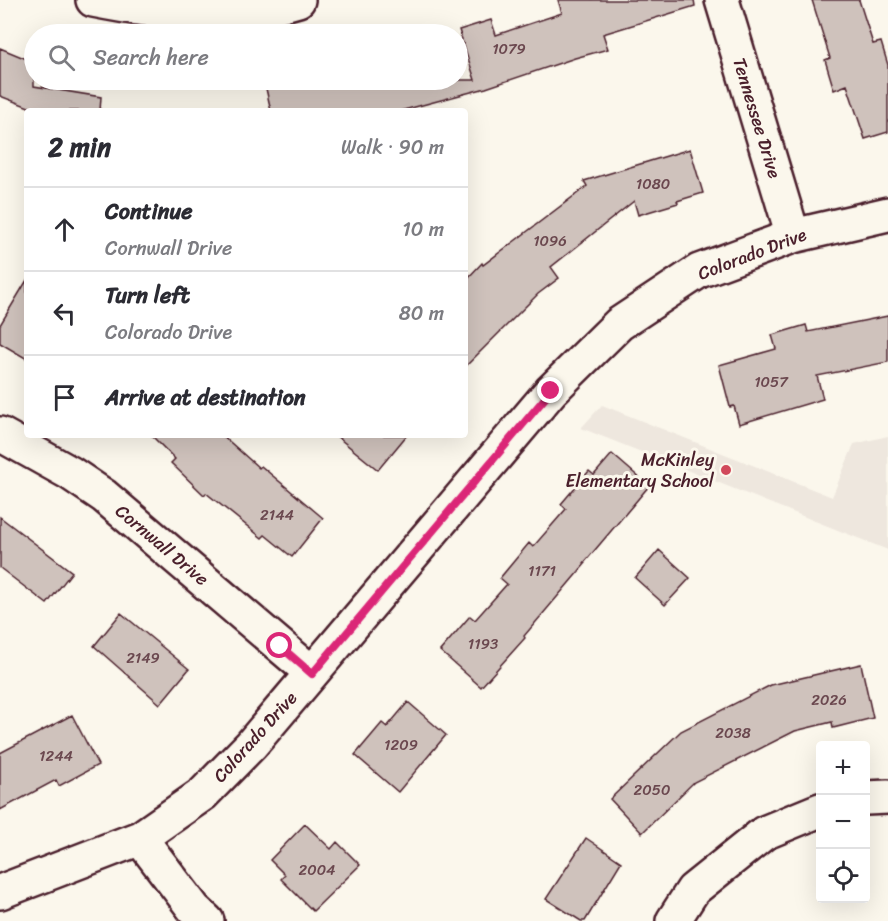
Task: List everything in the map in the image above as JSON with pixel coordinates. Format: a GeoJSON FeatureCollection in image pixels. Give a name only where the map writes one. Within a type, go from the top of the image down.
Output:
{"type":"FeatureCollection","features":[{"type":"Feature","properties":{"kind":"street"},"geometry":{"type":"LineString","coordinates":[[93,0],[144,10],[202,14],[234,12],[298,0]]}},
{"type":"Feature","properties":{"kind":"street","name":"Tennessee Drive"},"geometry":{"type":"LineString","coordinates":[[722,0],[793,236]]}},
{"type":"Feature","properties":{"kind":"street","name":"Colorado Drive"},"geometry":{"type":"LineString","coordinates":[[0,892],[140,838],[203,794],[251,745],[551,391],[619,324],[699,271],[793,236],[888,214]]}},
{"type":"Feature","properties":{"kind":"street","name":"Cornwall Drive"},"geometry":{"type":"LineString","coordinates":[[0,434],[70,473],[104,496],[312,674]]}},
{"type":"Feature","properties":{"kind":"street"},"geometry":{"type":"LineString","coordinates":[[870,798],[888,797]]}},
{"type":"Feature","properties":{"kind":"street"},"geometry":{"type":"LineString","coordinates":[[674,921],[693,890],[764,833],[816,812]]}},
{"type":"Feature","properties":{"kind":"street"},"geometry":{"type":"LineString","coordinates":[[140,838],[194,909],[207,921]]}},
{"type":"Feature","properties":{"kind":"shaded area","name":"McKinley Elementary School"},"geometry":{"type":"Polygon","coordinates":[[[602,405],[832,497],[854,444],[888,436],[888,550],[581,428],[602,405]]]}},
{"type":"Feature","properties":{"kind":"building"},"geometry":{"type":"Polygon","coordinates":[[[558,0],[694,0],[695,6],[603,34],[608,49],[486,88],[411,108],[270,108],[266,90],[468,90],[468,80],[475,80],[468,58],[468,27],[491,20],[496,35],[562,13],[558,0]]]}},
{"type":"Feature","properties":{"kind":"building"},"geometry":{"type":"Polygon","coordinates":[[[812,0],[859,0],[873,44],[881,42],[888,65],[888,132],[865,139],[847,85],[834,90],[825,60],[830,58],[812,0]]]}},
{"type":"Feature","properties":{"kind":"building"},"geometry":{"type":"Polygon","coordinates":[[[0,48],[24,58],[24,90],[58,90],[101,97],[100,108],[31,108],[0,96],[0,48]]]}},
{"type":"Feature","properties":{"kind":"building"},"geometry":{"type":"Polygon","coordinates":[[[690,149],[703,193],[638,215],[634,201],[551,267],[559,278],[538,294],[468,364],[468,278],[482,263],[483,265],[587,186],[584,181],[690,149]]]}},
{"type":"Feature","properties":{"kind":"building"},"geometry":{"type":"Polygon","coordinates":[[[24,285],[24,357],[0,343],[0,325],[24,285]]]}},
{"type":"Feature","properties":{"kind":"building"},"geometry":{"type":"Polygon","coordinates":[[[888,316],[888,362],[817,376],[823,399],[739,424],[734,406],[730,407],[719,365],[776,349],[772,335],[806,325],[808,332],[888,316]]]}},
{"type":"Feature","properties":{"kind":"building"},"geometry":{"type":"Polygon","coordinates":[[[154,438],[225,438],[259,468],[261,466],[323,518],[292,557],[265,535],[262,538],[206,493],[204,495],[171,463],[175,459],[154,438]]]}},
{"type":"Feature","properties":{"kind":"building"},"geometry":{"type":"Polygon","coordinates":[[[339,438],[405,438],[378,470],[339,438]]]}},
{"type":"Feature","properties":{"kind":"building"},"geometry":{"type":"Polygon","coordinates":[[[612,454],[649,486],[524,636],[525,638],[481,687],[440,651],[470,616],[475,620],[507,584],[500,578],[529,543],[533,547],[566,509],[561,504],[589,471],[594,475],[612,454]]]}},
{"type":"Feature","properties":{"kind":"building"},"geometry":{"type":"Polygon","coordinates":[[[0,517],[72,572],[47,604],[0,568],[0,517]]]}},
{"type":"Feature","properties":{"kind":"building"},"geometry":{"type":"Polygon","coordinates":[[[659,550],[690,578],[665,605],[635,578],[659,550]]]}},
{"type":"Feature","properties":{"kind":"building"},"geometry":{"type":"Polygon","coordinates":[[[121,613],[189,669],[160,704],[94,646],[121,613]]]}},
{"type":"Feature","properties":{"kind":"building"},"geometry":{"type":"Polygon","coordinates":[[[861,664],[873,718],[833,728],[832,722],[795,731],[694,782],[642,833],[610,799],[681,731],[771,685],[861,664]]]}},
{"type":"Feature","properties":{"kind":"building"},"geometry":{"type":"Polygon","coordinates":[[[408,702],[446,735],[398,792],[355,755],[382,723],[387,727],[408,702]]]}},
{"type":"Feature","properties":{"kind":"building"},"geometry":{"type":"Polygon","coordinates":[[[72,715],[98,765],[59,786],[56,780],[0,810],[0,753],[72,715]]]}},
{"type":"Feature","properties":{"kind":"building"},"geometry":{"type":"Polygon","coordinates":[[[305,824],[331,849],[337,842],[360,865],[313,911],[281,879],[285,875],[270,860],[305,824]]]}},
{"type":"Feature","properties":{"kind":"building"},"geometry":{"type":"Polygon","coordinates":[[[586,838],[621,862],[585,921],[581,921],[546,899],[586,838]]]}},
{"type":"Feature","properties":{"kind":"place","name":"McKinley Elementary School"},"geometry":{"type":"Point","coordinates":[726,470]}},
{"type":"Feature","properties":{"kind":"route"},"geometry":{"type":"LineString","coordinates":[[280,646],[312,674],[551,391]]}}]}
